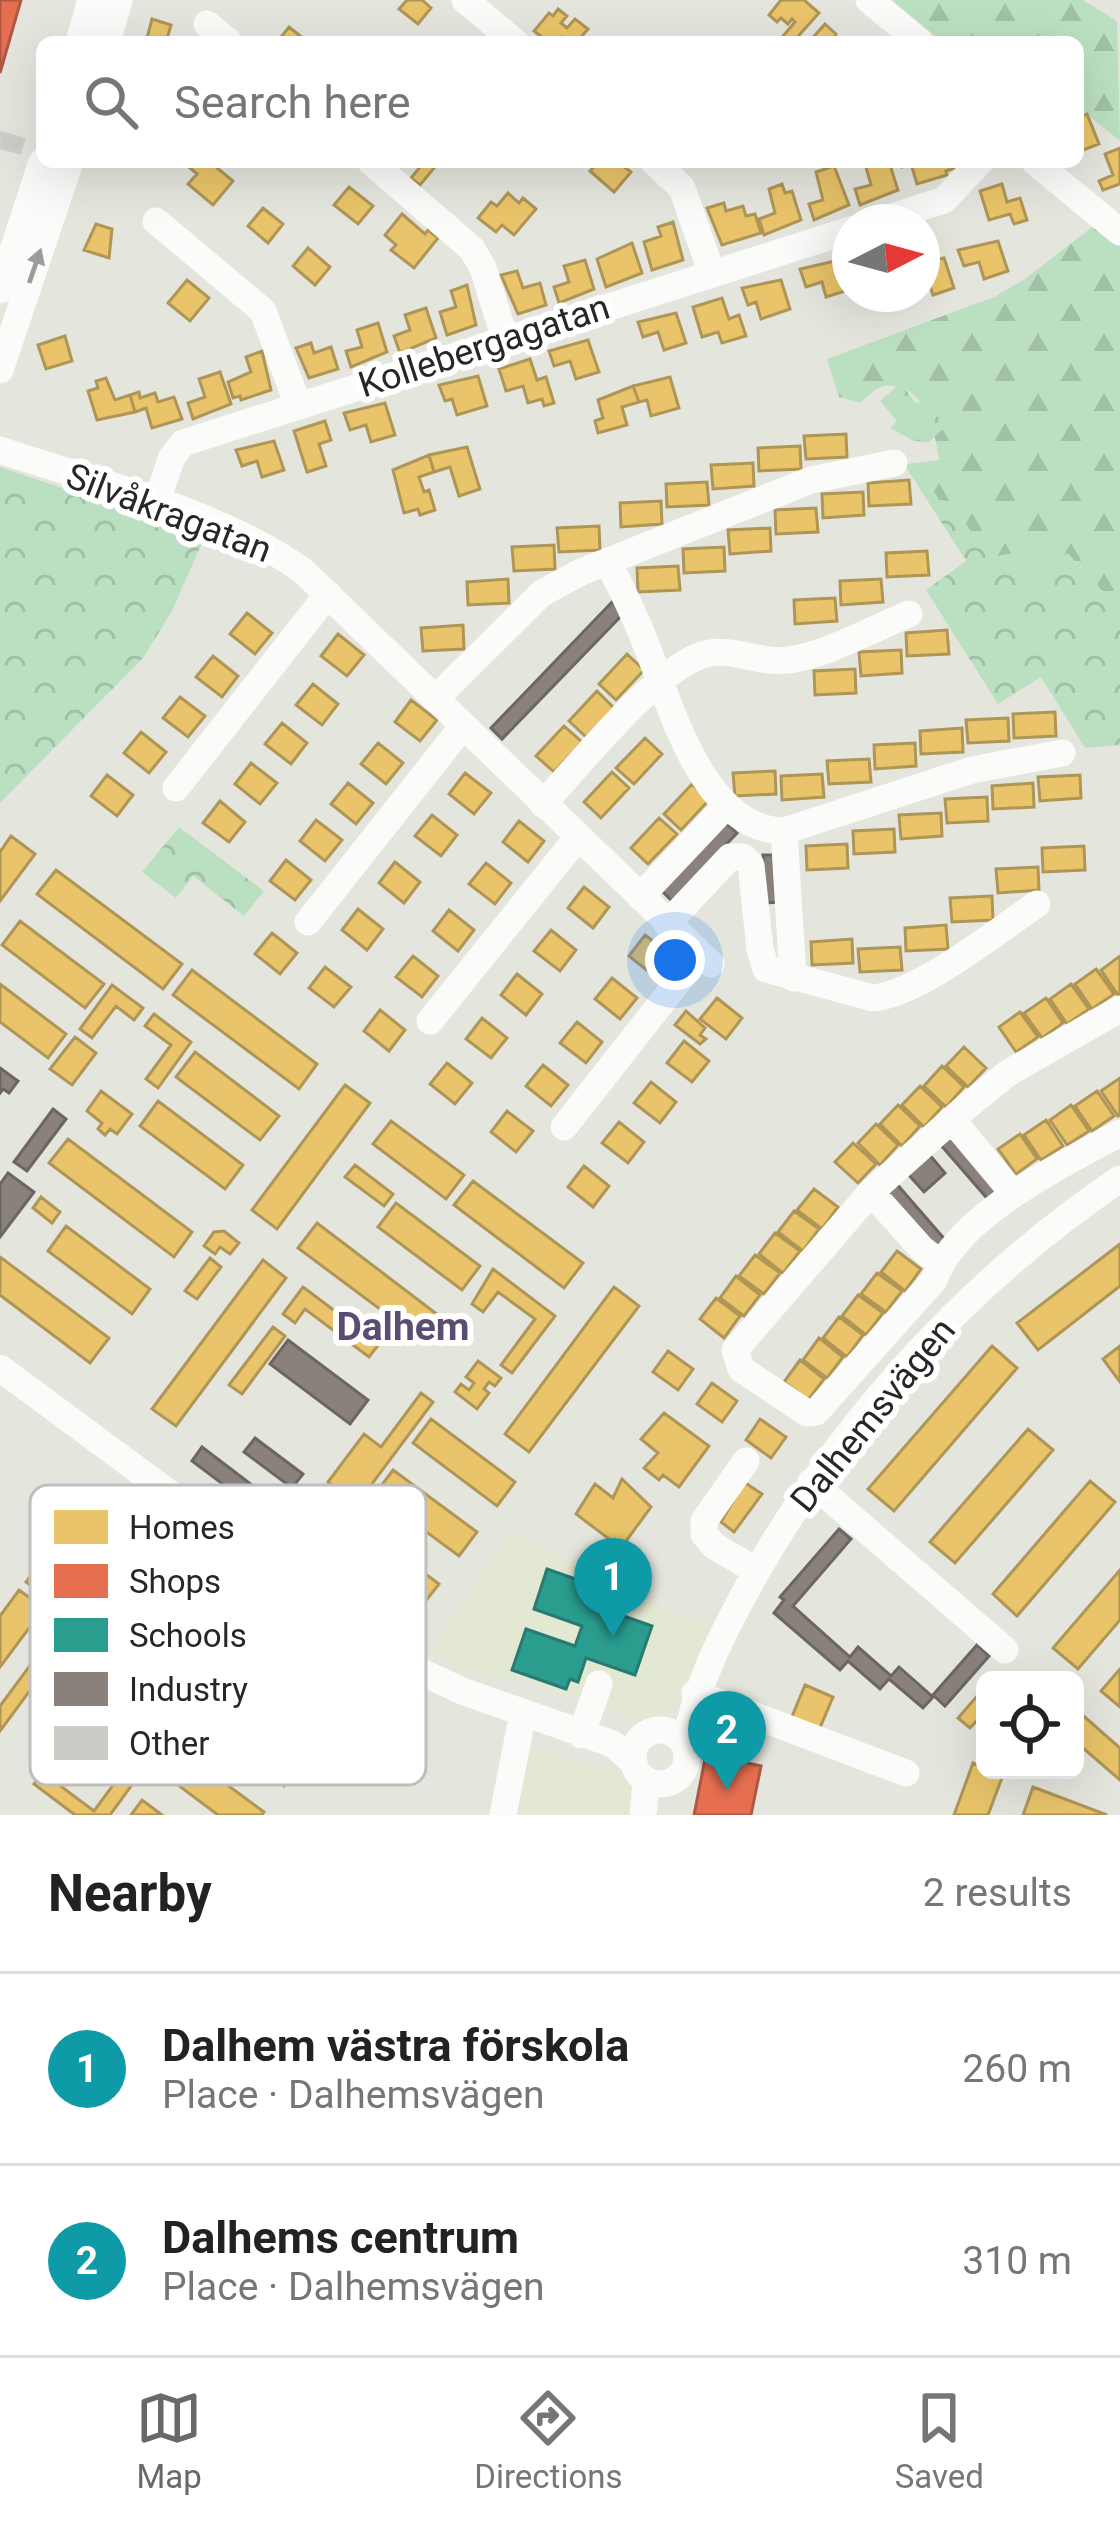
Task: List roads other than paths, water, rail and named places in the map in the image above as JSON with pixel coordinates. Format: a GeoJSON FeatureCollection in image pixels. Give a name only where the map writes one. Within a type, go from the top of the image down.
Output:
{"type":"FeatureCollection","features":[{"type":"Feature","properties":{"kind":"street"},"geometry":{"type":"LineString","coordinates":[[81,36],[91,0]]}},
{"type":"Feature","properties":{"kind":"street"},"geometry":{"type":"LineString","coordinates":[[108,36],[119,0]]}},
{"type":"Feature","properties":{"kind":"street"},"geometry":{"type":"LineString","coordinates":[[465,0],[508,36]]}},
{"type":"Feature","properties":{"kind":"street"},"geometry":{"type":"LineString","coordinates":[[869,0],[913,36]]}},
{"type":"Feature","properties":{"kind":"street"},"geometry":{"type":"LineString","coordinates":[[0,290],[40,168]]}},
{"type":"Feature","properties":{"kind":"street"},"geometry":{"type":"LineString","coordinates":[[0,370],[27,211],[65,168]]}},
{"type":"Feature","properties":{"kind":"street"},"geometry":{"type":"LineString","coordinates":[[378,168],[472,249],[483,268],[505,338]]}},
{"type":"Feature","properties":{"kind":"street"},"geometry":{"type":"LineString","coordinates":[[660,168],[682,188],[712,274]]}},
{"type":"Feature","properties":{"kind":"street"},"geometry":{"type":"LineString","coordinates":[[932,204],[944,200],[974,168]]}},
{"type":"Feature","properties":{"kind":"street"},"geometry":{"type":"LineString","coordinates":[[1042,168],[1120,232]]}},
{"type":"Feature","properties":{"kind":"street"},"geometry":{"type":"LineString","coordinates":[[156,220],[263,311],[298,405]]}},
{"type":"Feature","properties":{"kind":"street","name":"Kollebergagatan"},"geometry":{"type":"LineString","coordinates":[[156,503],[172,457],[184,443],[832,236]]}},
{"type":"Feature","properties":{"kind":"street","name":"Silvåkragatan"},"geometry":{"type":"LineString","coordinates":[[0,450],[265,546],[303,571],[705,960],[564,1126]]}},
{"type":"Feature","properties":{"kind":"street"},"geometry":{"type":"LineString","coordinates":[[435,699],[542,593],[608,561],[811,480],[894,463]]}},
{"type":"Feature","properties":{"kind":"street"},"geometry":{"type":"LineString","coordinates":[[608,561],[694,760],[738,818],[774,831]]}},
{"type":"Feature","properties":{"kind":"street"},"geometry":{"type":"LineString","coordinates":[[176,788],[328,594]]}},
{"type":"Feature","properties":{"kind":"street"},"geometry":{"type":"LineString","coordinates":[[543,804],[660,681],[683,663],[727,652],[786,661],[909,614]]}},
{"type":"Feature","properties":{"kind":"street"},"geometry":{"type":"LineString","coordinates":[[308,922],[463,726]]}},
{"type":"Feature","properties":{"kind":"street"},"geometry":{"type":"LineString","coordinates":[[668,924],[730,857],[743,857],[774,831],[972,770],[1062,753]]}},
{"type":"Feature","properties":{"kind":"street"},"geometry":{"type":"LineString","coordinates":[[640,897],[727,805]]}},
{"type":"Feature","properties":{"kind":"street"},"geometry":{"type":"LineString","coordinates":[[774,831],[793,978]]}},
{"type":"Feature","properties":{"kind":"street"},"geometry":{"type":"LineString","coordinates":[[430,1021],[578,837]]}},
{"type":"Feature","properties":{"kind":"street"},"geometry":{"type":"LineString","coordinates":[[743,857],[751,866],[766,969],[873,998],[917,983],[1037,904]]}},
{"type":"Feature","properties":{"kind":"street"},"geometry":{"type":"LineString","coordinates":[[1120,1009],[1008,1073],[871,1192],[735,1350],[741,1369],[807,1413],[817,1412],[934,1280],[950,1252],[1013,1193],[1120,1132]]}},
{"type":"Feature","properties":{"kind":"street"},"geometry":{"type":"LineString","coordinates":[[952,1120],[1013,1193]]}},
{"type":"Feature","properties":{"kind":"street","name":"Dalhemsvägen"},"geometry":{"type":"LineString","coordinates":[[658,1815],[650,1755],[694,1699],[757,1571],[812,1482],[924,1345],[1071,1213],[1120,1179]]}},
{"type":"Feature","properties":{"kind":"street"},"geometry":{"type":"LineString","coordinates":[[871,1192],[922,1250],[950,1252],[990,1283]]}},
{"type":"Feature","properties":{"kind":"street"},"geometry":{"type":"LineString","coordinates":[[0,1368],[158,1485]]}},
{"type":"Feature","properties":{"kind":"street"},"geometry":{"type":"LineString","coordinates":[[746,1461],[704,1521],[704,1534],[714,1546],[757,1571]]}},
{"type":"Feature","properties":{"kind":"street"},"geometry":{"type":"LineString","coordinates":[[812,1482],[1005,1650]]}},
{"type":"Feature","properties":{"kind":"street"},"geometry":{"type":"LineString","coordinates":[[426,1675],[581,1735],[650,1755],[643,1815]]}},
{"type":"Feature","properties":{"kind":"street"},"geometry":{"type":"LineString","coordinates":[[581,1735],[599,1684]]}},
{"type":"Feature","properties":{"kind":"street"},"geometry":{"type":"LineString","coordinates":[[694,1699],[906,1773]]}},
{"type":"Feature","properties":{"kind":"street"},"geometry":{"type":"LineString","coordinates":[[502,1815],[523,1713]]}},
{"type":"Feature","properties":{"kind":"place","name":"Dalhem västra förskola"},"geometry":{"type":"Point","coordinates":[613,1637]}},
{"type":"Feature","properties":{"kind":"place","name":"Dalhems centrum"},"geometry":{"type":"Point","coordinates":[727,1790]}},
{"type":"Feature","properties":{"kind":"district","name":"Dalhem"},"geometry":{"type":"Point","coordinates":[403,1327]}}]}
